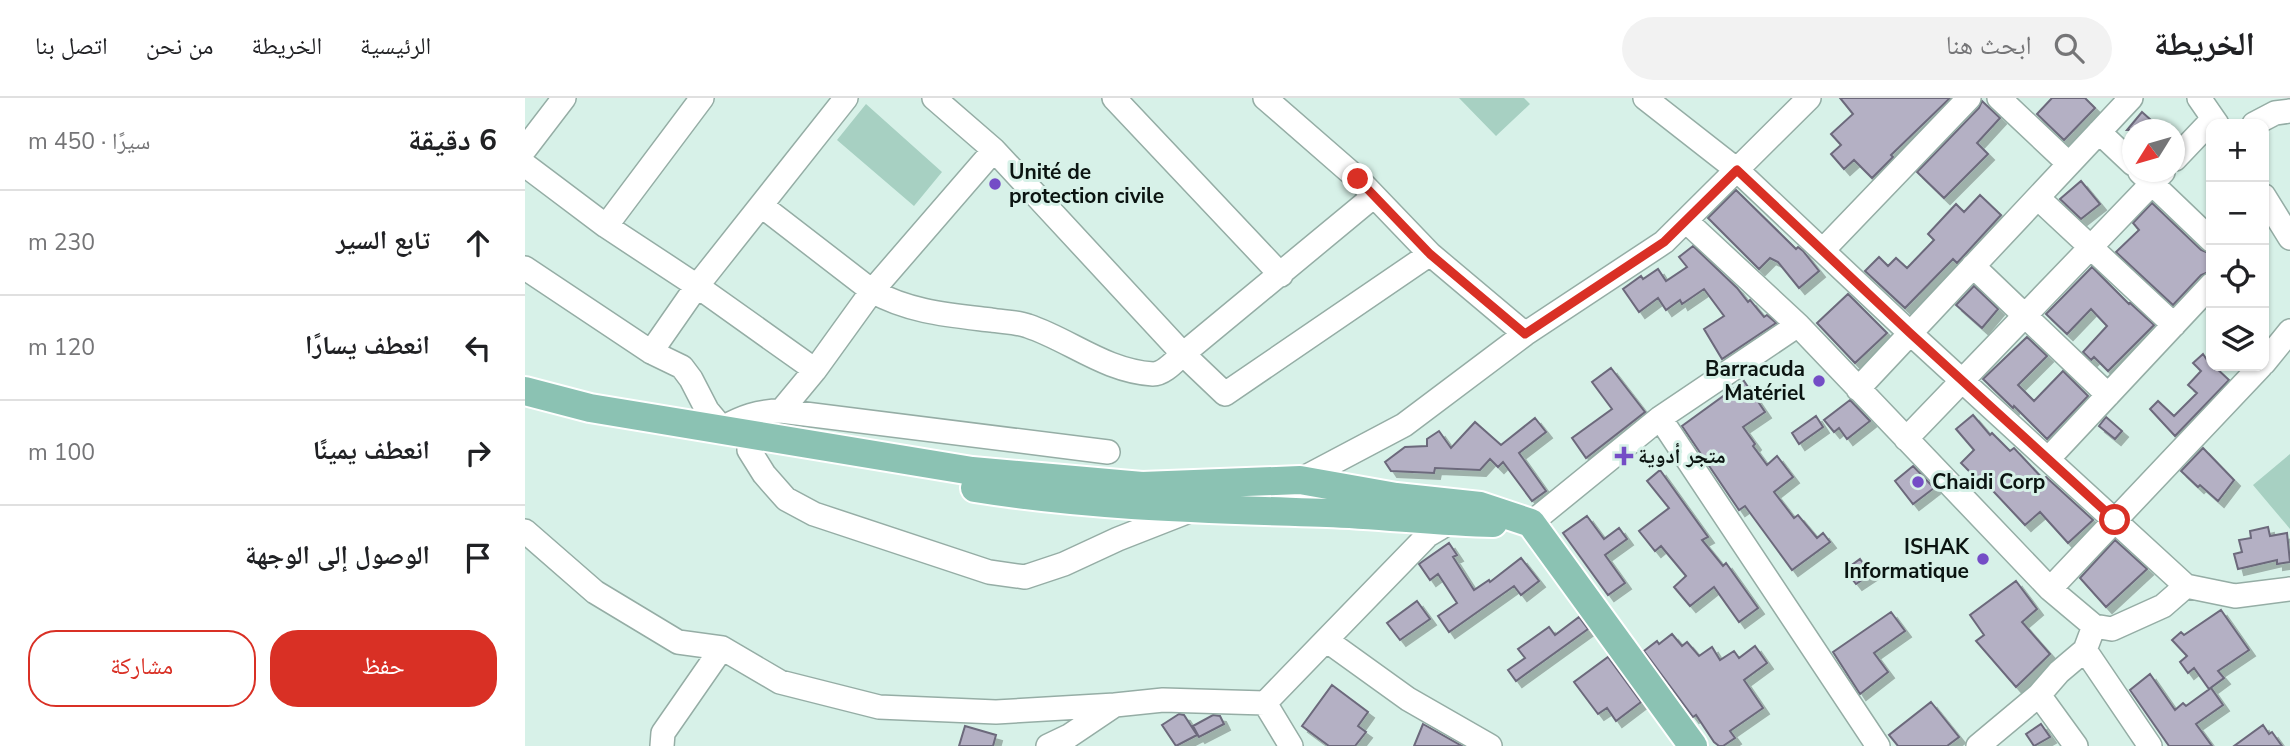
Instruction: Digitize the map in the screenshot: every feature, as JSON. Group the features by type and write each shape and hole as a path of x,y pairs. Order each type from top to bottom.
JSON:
{"main road":[{"path":"525,391 590,408 972,471 1142,486 1300,480 1397,497 1480,506 1531,523 1693,746"},
{"path":"525,410 569,421 1018,495 1192,510 1376,515 1450,522 1531,523"}],"street":[{"path":"525,149 564,98"},
{"path":"606,226 702,98"},
{"path":"651,352 697,286 846,98"},
{"path":"934,98 994,150 1184,354 1225,394 1430,254"},
{"path":"1114,98 1281,275"},
{"path":"1265,98 1374,196 1430,254 1525,334"},
{"path":"1300,480 1405,425 1525,334 1664,242 1809,98"},
{"path":"1823,250 1969,98"},
{"path":"1999,98 2069,164"},
{"path":"1858,388 2131,98"},
{"path":"1653,101 1737,170 2186,586 2235,596 2290,589"},
{"path":"2185,143 2206,108"},
{"path":"2264,119 2275,113 2290,111"},
{"path":"2099,132 2122,154"},
{"path":"781,411 815,370 872,291 994,150"},
{"path":"525,165 606,226 697,286 815,370"},
{"path":"1906,439 2091,247 2146,182"},
{"path":"2158,182 2206,234"},
{"path":"762,206 872,291 888,300 930,313 1027,325 1101,361 1156,374 1170,366 1374,196"},
{"path":"2038,198 2174,325"},
{"path":"1686,220 1798,325 2050,589 2094,626 2112,629 2163,606 2186,586"},
{"path":"2270,223 2290,238"},
{"path":"1973,266 2108,395"},
{"path":"525,268 651,352 681,367 691,379 707,410 722,428 760,411 781,411 1108,452"},
{"path":"2048,458 2206,290"},
{"path":"1531,523 1660,418 1798,325"},
{"path":"2269,356 2290,331"},
{"path":"2050,589 2255,371"},
{"path":"1660,418 1878,746"},
{"path":"972,471 978,436"},
{"path":"749,450 764,474 786,499 814,514 989,572 1025,577 1064,564 1118,538 1192,510"},
{"path":"525,531 595,592 666,635 678,642 722,648 780,682 879,706 996,712 1163,700 1265,703 1428,535 1450,522"},
{"path":"1978,746 2039,695 2059,672 2085,650 2094,626"},
{"path":"1325,640 1408,699 1490,746"},
{"path":"662,746 663,733 722,648"},
{"path":"2085,650 2144,744"},
{"path":"2039,695 2076,746"},
{"path":"1265,703 1291,746"},
{"path":"1048,746 1069,736 1115,705"}],"green space":[{"path":"1459,98 1524,98 1530,104 1496,136"},
{"path":"866,104 942,172 914,206 837,140"},
{"path":"2290,454 2290,529 2253,485"}],"building":[{"path":"1840,98 1950,98 1891,155 1893,157 1872,178 1854,160 1844,169 1831,154 1841,145 1831,134 1853,114"},
{"path":"2052,98 2085,98 2095,108 2064,140 2037,114"},
{"path":"1982,101 2000,118 1977,143 1988,154 1944,198 1917,172 1979,108"},
{"path":"2142,112 2150,119 2136,119"},
{"path":"2081,181 2100,204 2081,219 2060,199"},
{"path":"1736,190 1796,249 1798,247 1803,251 1819,271 1799,288 1778,262 1770,258 1759,269 1708,218"},
{"path":"1980,195 2001,215 1957,263 1953,259 1905,308 1865,271 1879,257 1888,266 1896,258 1907,268 1934,240 1928,234 1956,204 1964,212"},
{"path":"2152,203 2206,252 2206,273 2173,305 2116,252 2139,230 2133,223"},
{"path":"1693,246 1748,302 1750,300 1764,317 1767,315 1776,323 1722,359 1704,329 1724,316 1704,289 1682,304 1680,300 1666,310 1658,298 1639,312 1623,289 1641,276 1643,279 1658,269 1666,281 1687,267 1679,257"},
{"path":"2092,267 2154,325 2108,371 2094,357 2091,360 2083,352 2107,326 2091,309 2067,334 2046,314"},
{"path":"1974,286 1998,309 1982,328 1956,305"},
{"path":"1848,294 1887,333 1855,363 1817,323"},
{"path":"2027,337 2047,356 2018,385 2034,401 2063,371 2088,396 2047,439 1983,379"},
{"path":"2203,354 2206,358 2206,371 2219,371 2229,380 2175,436 2150,409 2158,401 2174,416 2197,393 2188,385 2201,371 2193,363"},
{"path":"1611,368 1645,412 1586,458 1572,438 1612,409 1592,382"},
{"path":"1744,381 1765,412 1743,427 1767,465 1777,456 1793,477 1774,492 1794,518 1798,515 1817,538 1823,533 1830,542 1792,570 1745,506 1739,510 1682,426"},
{"path":"1850,400 1870,421 1847,439 1839,428 1834,432 1824,420"},
{"path":"1973,415 1990,435 1992,433 2010,451 2014,448 2043,479 2046,477 2093,520 2068,543 2040,512 2025,525 1979,476 1977,479 1961,463 1974,450 1956,429"},
{"path":"1816,416 1823,427 1799,444 1792,433"},
{"path":"2106,417 2122,431 2115,439 2099,426"},
{"path":"1535,418 1546,432 1519,453 1546,491 1532,501 1503,462 1498,467 1490,459 1480,470 1435,468 1434,473 1391,471 1385,462 1405,447 1427,446 1427,439 1439,431 1451,448 1475,422 1501,445"},
{"path":"2203,448 2234,480 2218,501 2181,471"},
{"name":"Chaidi Corp","path":"1913,466 1934,488 1913,504 1895,481"},
{"path":"1660,470 1708,537 1702,540 1723,566 1726,563 1758,608 1739,622 1714,587 1690,606 1674,587 1686,576 1661,546 1655,551 1639,531 1669,508 1647,481"},
{"path":"1587,516 1604,539 1619,528 1627,539 1605,555 1625,583 1608,595 1563,533"},
{"path":"2268,527 2270,536 2287,533 2290,562 2277,564 2277,560 2238,569 2234,554 2242,552 2239,540 2251,538 2250,531"},
{"path":"2115,540 2147,569 2106,607 2080,578"},
{"path":"1449,543 1457,555 1453,557 1474,590 1489,580 1490,582 1521,558 1539,581 1521,595 1514,586 1449,632 1438,616 1457,603 1438,574 1430,580 1419,564"},
{"path":"1860,559 1871,574 1856,584 1845,570"},
{"path":"2016,581 2037,609 2022,622 2050,654 2016,687 1976,641 1984,635 1970,615"},
{"path":"1417,601 1430,619 1400,640 1387,623"},
{"path":"2221,610 2249,650 2218,671 2224,678 2209,689 2194,668 2188,673 2180,662 2187,656 2172,640 2181,632 2184,635"},
{"path":"1891,612 1905,631 1874,653 1888,672 1860,694 1833,652"},
{"path":"1579,617 1588,629 1516,681 1508,670 1525,658 1518,649 1549,627 1555,635"},
{"path":"1672,634 1682,646 1687,642 1699,656 1712,647 1720,660 1734,651 1739,658 1755,646 1767,663 1744,680 1763,708 1730,731 1735,738 1723,746 1714,742 1696,715 1693,717 1644,651"},
{"path":"1608,657 1641,702 1616,721 1607,708 1598,714 1574,682"},
{"path":"2150,674 2175,710 2183,703 2186,706 2211,688 2223,705 2196,724 2212,746 2169,746 2130,690"},
{"path":"1332,685 1368,712 1358,726 1366,732 1355,746 1329,746 1302,726"},
{"path":"1931,702 1959,737 1947,746 1898,746 1889,735"},
{"path":"1179,714 1184,715 1197,735 1176,746 1162,725"},
{"path":"1213,715 1220,716 1224,724 1199,737 1193,726"},
{"path":"1423,724 1462,746 1414,746"},
{"path":"2041,724 2050,737 2034,746 2026,734"},
{"path":"2263,725 2282,746 2234,746"},
{"path":"965,726 996,735 993,746 959,746"}],"place":[{"name":"Unité de protection civile","path":"995,184"},
{"name":"Barracuda Matériel","path":"1819,381"},
{"name":"متجر أدوية","path":"1624,456"},
{"name":"Chaidi Corp","path":"1918,482"},
{"name":"ISHAK Informatique","path":"1983,559"}],"route":[{"path":"1358,179 1430,254 1525,334 1664,242 1737,170 2115,520"}]}
